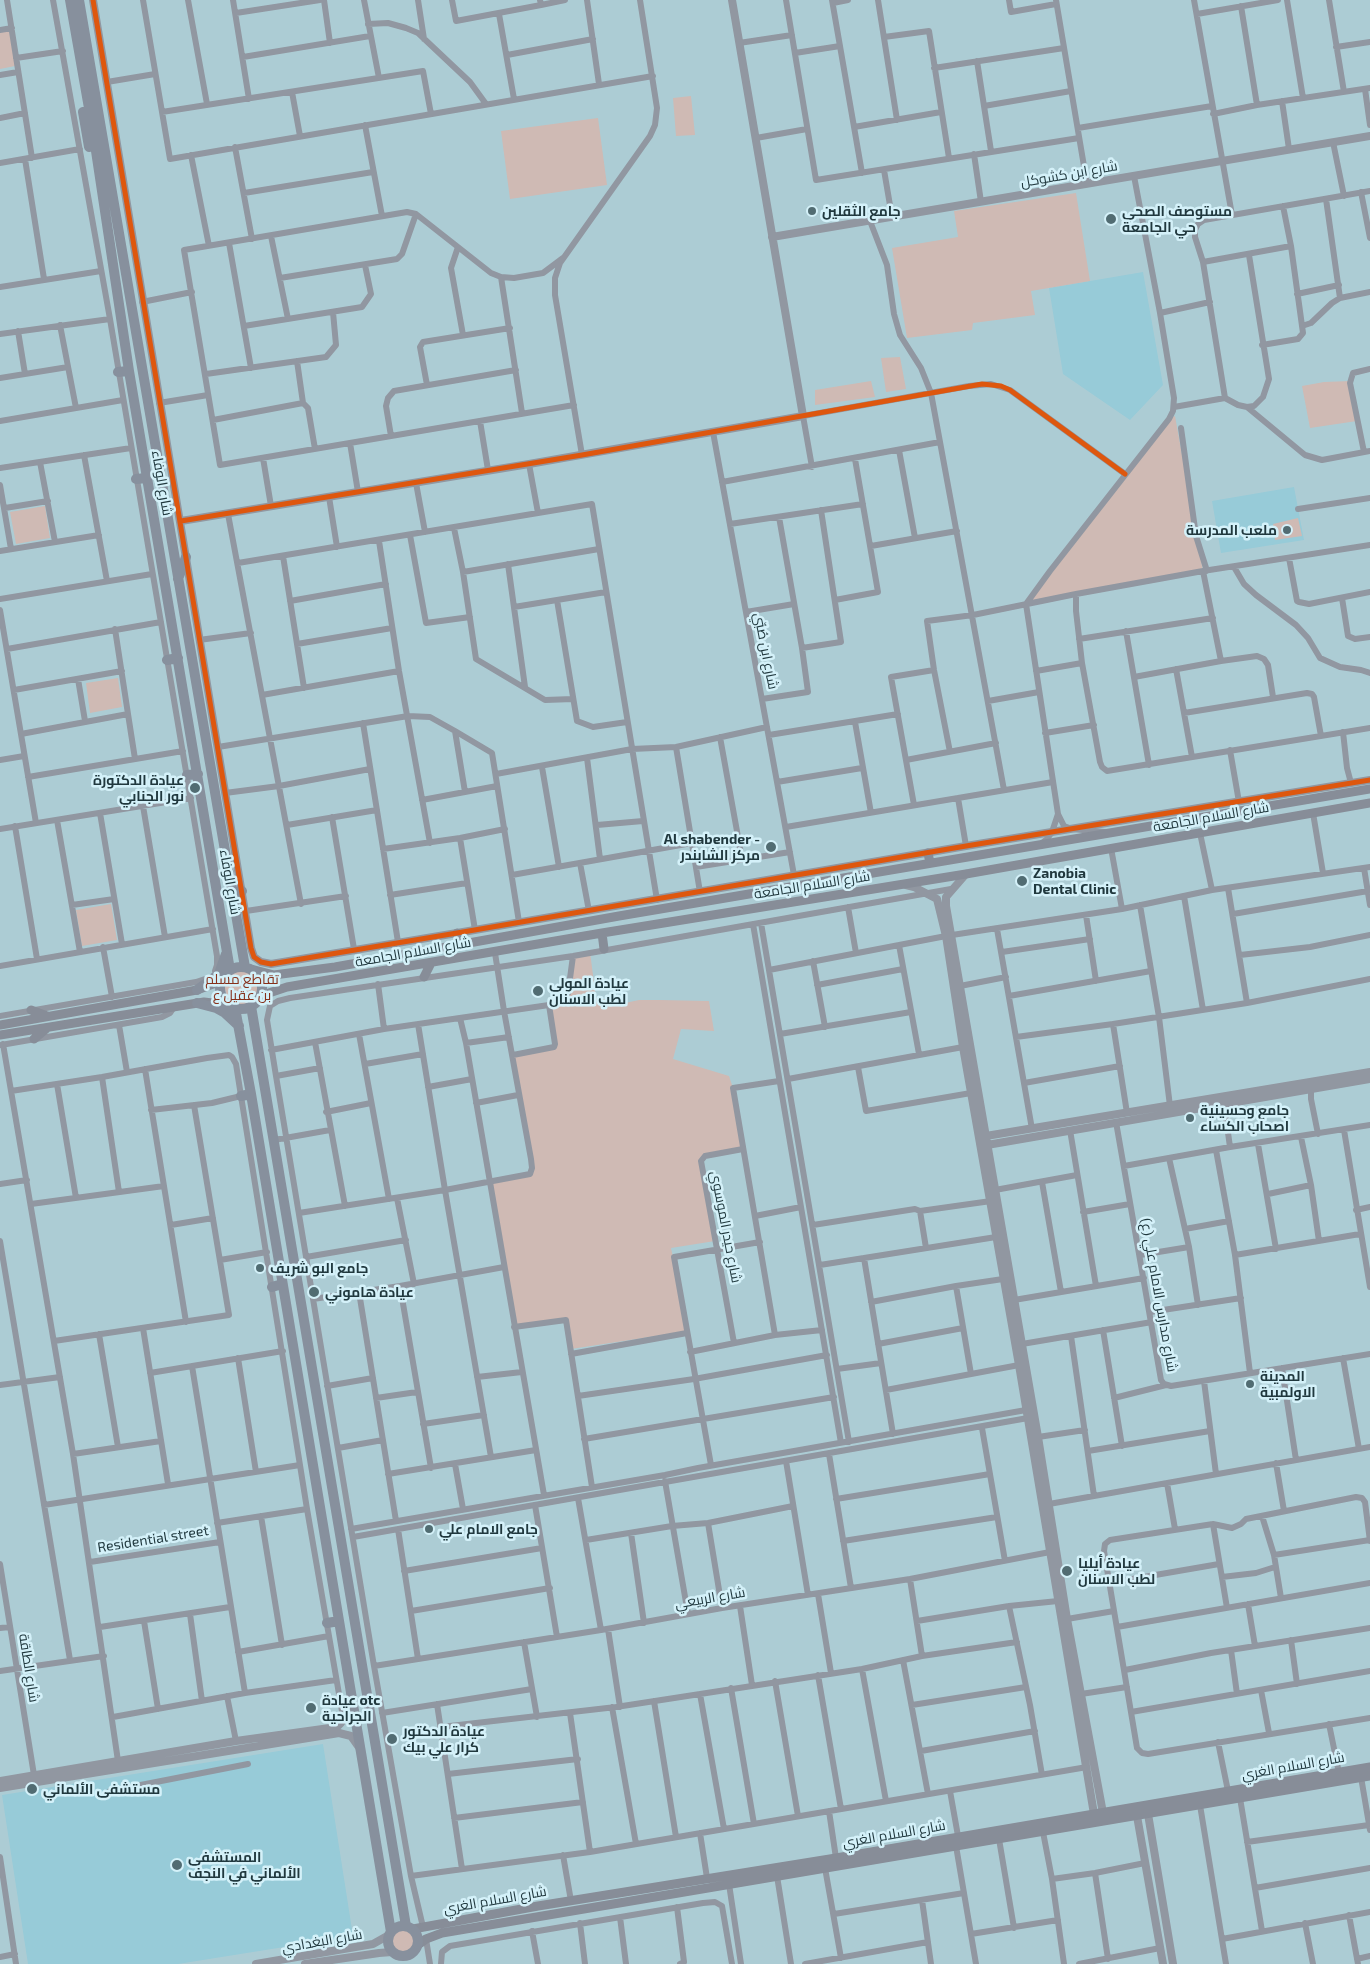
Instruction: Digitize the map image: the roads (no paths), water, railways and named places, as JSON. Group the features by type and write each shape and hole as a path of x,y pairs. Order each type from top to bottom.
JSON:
{"main road":[{"path":"64,0 88,141 96,158"},
{"name":"شارع الوفاء","path":"70,0 96,158 124,372 147,478 178,658 192,774 207,828 230,970"},
{"name":"شارع الوفاء","path":"79,0 178,580 203,694 226,856 237,892 248,968"},
{"path":"86,0 120,206 118,229"},
{"path":"136,479 147,478"},
{"path":"162,490 174,488"},
{"path":"178,580 186,558"},
{"path":"167,660 178,658"},
{"name":"شارع السلام الجامعة","path":"248,968 274,975 345,965 460,945 618,911 785,888 1191,819 1312,794 1370,789"},
{"name":"شارع السلام الجامعة","path":"260,996 279,989 346,977 966,874 1370,803"},
{"path":"1191,819 1189,828 1198,833"},
{"path":"1170,822 1176,831 1172,838"},
{"path":"207,828 211,833 218,863 224,863 226,856"},
{"path":"928,852 930,863"},
{"path":"785,888 782,890 782,898 787,903"},
{"path":"765,891 770,900 767,906"},
{"path":"457,933 460,945"},
{"path":"602,933 604,950"},
{"path":"198,990 219,974 227,948"},
{"path":"424,978 431,963"},
{"path":"345,965 342,973 346,977"},
{"path":"0,1025 198,990 221,981 230,970 240,967 248,968 259,978 261,984 260,996 251,1006 246,1008 210,1002 197,1003 48,1027 1,1041"},
{"path":"221,981 221,994 232,1007 240,1027 246,1095 256,1127 277,1286 326,1538 340,1621 390,1934 389,1946 397,1957 406,1956 419,1945"},
{"path":"197,1003 216,1008 225,1013 240,1027"},
{"path":"251,1006 346,1571 414,1927 418,1936 419,1945 415,1964"},
{"path":"31,1010 50,1017"},
{"path":"34,1039 48,1027"},
{"path":"256,1127 259,1120 262,1119 268,1122 272,1146 276,1152"},
{"path":"326,1538 330,1542 336,1541 340,1534"},
{"path":"332,1574 337,1568 343,1568 346,1571"},
{"path":"326,1623 340,1621"},
{"name":"شارع السلام الغري","path":"973,1839 999,1839 1240,1798 1370,1767"},
{"name":"شارع السلام الغري","path":"419,1945 442,1933 691,1886 707,1878 973,1839 1228,1791 1366,1776"},
{"name":"شارع السلام الغري","path":"414,1927 571,1901 691,1886 729,1884 825,1868 957,1841"},
{"path":"390,1934 396,1928 414,1927"}],"street":[{"path":"7,0 25,113 44,280"},
{"path":"0,1016 201,981 210,977 216,970 218,960 190,798 192,774 183,751 123,400 124,372 110,319 53,0"},
{"path":"93,0 159,403 181,521 199,640 203,694 218,747 237,892 246,911 254,957 261,962 271,964 589,911 618,911 657,900 794,875 1239,802 1312,794 1351,783 1370,780"},
{"path":"142,0 170,158 653,76"},
{"path":"188,0 207,104"},
{"path":"233,0 249,99"},
{"path":"236,13 278,3 322,0 330,43"},
{"path":"364,0 379,78"},
{"path":"418,0 424,39"},
{"path":"452,0 456,21 500,14 541,2 565,0"},
{"path":"587,0 599,84"},
{"path":"582,455 554,284 563,258 653,131 658,114 640,0"},
{"path":"732,0 812,466"},
{"path":"786,0 816,180 1079,138"},
{"path":"848,0 833,1 862,173"},
{"path":"878,0 897,120"},
{"path":"1009,0 1011,12 1056,2 1087,184"},
{"path":"1194,0 1232,215"},
{"path":"1196,14 1278,0"},
{"path":"1287,0 1303,98"},
{"path":"1329,0 1344,92"},
{"path":"1241,6 1257,105"},
{"path":"500,14 514,99"},
{"path":"368,24 388,23 406,28 424,39 470,82 486,104"},
{"path":"0,30 12,28"},
{"path":"884,36 929,31 948,158"},
{"path":"739,43 792,35"},
{"path":"243,57 370,36"},
{"path":"507,55 593,39"},
{"path":"1336,47 1370,42"},
{"path":"795,53 840,46"},
{"path":"934,68 1064,48"},
{"path":"16,58 63,50"},
{"path":"977,61 991,151"},
{"path":"162,112 423,71 430,114"},
{"path":"0,75 18,72"},
{"path":"107,82 155,74"},
{"path":"1214,114 1257,105 1368,88 1370,125"},
{"path":"984,106 1071,91"},
{"path":"292,92 300,136"},
{"path":"1282,101 1289,149"},
{"path":"1078,128 1212,106"},
{"path":"854,128 941,112"},
{"path":"0,118 25,113"},
{"path":"365,125 382,216"},
{"path":"756,138 808,129"},
{"name":"شارع ابن كشوكل","path":"772,238 1370,136"},
{"path":"1333,142 1344,196"},
{"path":"236,147 252,239"},
{"path":"0,163 80,149"},
{"path":"974,154 981,202"},
{"path":"191,155 208,246"},
{"path":"884,170 892,217"},
{"path":"244,194 374,172"},
{"path":"1112,832 1072,829 1064,826 1058,814 1026,604 1169,419 1174,407 1160,312 1134,176"},
{"path":"1225,398 1203,262 1196,237 1197,227 1204,220 1370,191"},
{"path":"1361,192 1370,238"},
{"path":"1326,199 1340,298"},
{"path":"1262,345 1300,338 1303,334 1291,246 1283,206"},
{"path":"563,258 543,273 514,278 501,277 491,272 416,214 407,212 184,250 220,465 574,405"},
{"path":"280,278 399,258 416,214"},
{"path":"870,221 887,265 894,314 900,335 921,368 931,393 1004,790"},
{"path":"271,236 288,319"},
{"path":"229,243 251,368"},
{"path":"1203,262 1291,246"},
{"path":"458,247 451,268 463,335"},
{"path":"1174,407 1225,398 1238,405 1254,406 1259,402 1268,386 1268,373 1249,255"},
{"path":"244,326 362,307 371,294 365,265"},
{"path":"0,286 101,271"},
{"path":"543,273 554,284"},
{"path":"501,277 522,413"},
{"path":"1297,294 1339,285"},
{"path":"142,302 192,292"},
{"path":"1302,326 1311,323 1340,298 1370,292"},
{"path":"1160,312 1210,302"},
{"path":"206,374 326,357 336,345 333,312"},
{"path":"0,334 110,319"},
{"path":"60,325 76,408"},
{"path":"427,385 421,344 426,341 510,328"},
{"path":"18,331 25,374"},
{"path":"297,361 303,403 308,408 315,449"},
{"path":"0,378 68,367"},
{"path":"1247,407 1305,455 1322,460 1367,452 1351,380 1353,373 1370,369"},
{"path":"391,436 386,406 389,396 398,390 516,370"},
{"path":"181,521 582,455 982,384 1001,386 1010,390 1125,474"},
{"path":"159,403 208,395"},
{"path":"0,420 123,400"},
{"path":"213,420 303,403"},
{"path":"480,421 488,470"},
{"path":"1181,428 1194,530 1205,571 1221,661"},
{"name":"شارع ابن صُبّي","path":"713,432 794,875"},
{"path":"722,482 856,459 940,442"},
{"path":"350,443 358,492"},
{"path":"0,468 131,448"},
{"path":"899,450 915,538"},
{"path":"84,455 107,581"},
{"path":"263,458 271,506"},
{"path":"835,600 878,592 856,459"},
{"path":"40,462 55,542"},
{"path":"529,464 538,514"},
{"path":"416,483 424,532"},
{"path":"0,485 11,549"},
{"path":"329,497 337,547"},
{"path":"1298,510 1370,498"},
{"path":"4,508 48,501"},
{"path":"238,563 592,504 657,900"},
{"path":"730,524 863,504"},
{"path":"802,648 841,642 821,510"},
{"path":"228,514 301,904"},
{"path":"762,699 808,692 802,648 778,517"},
{"path":"454,528 463,572 476,659 545,700 572,699"},
{"path":"871,546 957,531"},
{"path":"0,551 99,535"},
{"path":"410,535 426,623 470,617"},
{"path":"379,541 399,671 430,843"},
{"path":"950,752 934,670 927,621 973,615 1205,571 1370,545"},
{"path":"463,572 599,549"},
{"path":"283,556 304,688"},
{"path":"1289,558 1297,601 1303,604 1370,592"},
{"path":"508,564 525,687"},
{"path":"1234,567 1244,584 1296,625 1308,638 1320,658 1340,667 1370,673"},
{"path":"0,599 152,574"},
{"path":"290,601 386,584"},
{"path":"514,607 606,592"},
{"path":"1076,594 1082,663 1100,762 1107,771 1370,728"},
{"path":"1342,598 1348,636 1355,639 1370,637"},
{"path":"557,600 577,721 593,727 627,722"},
{"path":"746,612 794,604"},
{"path":"0,610 36,823"},
{"path":"1079,639 1213,618"},
{"path":"7,649 161,622"},
{"path":"297,644 392,628"},
{"path":"115,629 135,759"},
{"path":"1126,631 1149,765"},
{"path":"199,640 251,633"},
{"path":"1134,677 1221,661 1261,657 1268,665 1273,698"},
{"path":"1036,671 1082,663"},
{"path":"1176,669 1192,757"},
{"path":"914,805 891,677 934,670"},
{"path":"14,690 122,671"},
{"path":"262,695 399,671"},
{"path":"78,679 85,722"},
{"path":"988,701 1039,692"},
{"path":"1184,713 1306,693 1312,694 1321,736"},
{"path":"21,734 128,714"},
{"path":"768,735 898,714"},
{"path":"218,747 408,716 430,716 492,753 519,922"},
{"path":"855,722 871,813"},
{"path":"363,723 398,942"},
{"path":"1045,734 1094,725"},
{"path":"496,774 632,749 676,746 767,727"},
{"path":"455,731 466,792"},
{"path":"1343,732 1347,768 1351,783"},
{"path":"720,737 742,859"},
{"path":"906,760 996,743"},
{"path":"676,746 700,892"},
{"path":"1230,750 1239,802"},
{"path":"28,777 183,751"},
{"path":"0,760 24,756"},
{"path":"587,758 600,860"},
{"path":"542,767 558,866"},
{"path":"777,782 862,768"},
{"path":"225,793 279,786 370,769"},
{"path":"786,827 1053,782"},
{"path":"422,800 497,786"},
{"path":"0,829 190,798"},
{"path":"958,798 966,846"},
{"path":"143,806 165,937"},
{"path":"287,825 377,810"},
{"path":"100,813 122,944"},
{"path":"1313,813 1323,873"},
{"path":"1038,845 1047,839 1052,832 1058,814"},
{"path":"332,818 354,949"},
{"path":"57,820 80,952"},
{"path":"597,825 643,821"},
{"path":"15,826 37,959"},
{"path":"383,849 430,843 505,829"},
{"path":"1198,833 1212,890"},
{"path":"460,838 475,930"},
{"path":"512,875 692,843"},
{"path":"1111,848 1122,908"},
{"path":"696,866 790,852"},
{"path":"580,863 589,911"},
{"path":"769,970 949,935 1086,915 1212,890 1367,867 1370,905"},
{"path":"966,874 946,897 963,1047 990,1178 996,1190 1049,1504 1050,1552 1058,1601 1087,1768 1098,1814"},
{"path":"390,895 467,883"},
{"path":"901,885 914,887 937,899 949,935 960,986 986,1136 990,1201 1027,1414 1068,1619 1098,1814"},
{"path":"1228,888 1247,1003"},
{"path":"414,1927 411,1876 271,1050 268,1013 270,1006 278,1001 290,998 572,956 951,889"},
{"path":"1233,914 1368,891"},
{"path":"937,899 940,894 946,897"},
{"path":"246,911 346,896"},
{"path":"1184,896 1203,1010"},
{"path":"72,905 114,899"},
{"path":"1140,905 1159,1017 1170,1106"},
{"path":"848,907 856,953"},
{"path":"1086,915 1096,981"},
{"path":"761,922 849,1442"},
{"path":"753,924 841,1443"},
{"path":"0,966 213,929"},
{"path":"997,929 1032,1129"},
{"path":"1240,956 1310,947 1370,936"},
{"path":"1002,952 1090,939"},
{"path":"899,945 919,1054"},
{"path":"103,947 112,997"},
{"path":"298,1213 445,1190 530,1174 532,1168 495,952"},
{"path":"271,1050 384,1029 549,1005 568,993 572,956"},
{"path":"813,961 825,1027"},
{"path":"817,985 903,969"},
{"path":"1009,996 1151,971"},
{"path":"960,986 1006,978"},
{"path":"1016,1037 1247,1003 1370,979"},
{"path":"378,984 384,1029"},
{"path":"513,1055 554,1047 549,1005"},
{"path":"118,1761 100,1627 73,1454 12,1091 1,1041 34,1039 165,1016 174,1007"},
{"path":"780,1034 911,1012"},
{"path":"460,1018 466,1043 544,1495"},
{"path":"418,1024 491,1457"},
{"path":"1113,1024 1127,1113"},
{"path":"119,1025 127,1072"},
{"path":"359,1034 389,1199"},
{"path":"466,1043 510,1037"},
{"path":"315,1042 326,1112 345,1206"},
{"path":"788,1079 963,1047"},
{"path":"365,1064 422,1054"},
{"path":"12,1091 229,1055 236,1064 246,1095 266,1252 277,1286 283,1351 300,1465 344,1718"},
{"path":"1024,1083 1120,1066"},
{"path":"858,1067 866,1111 971,1093"},
{"path":"276,1076 320,1068"},
{"path":"145,1069 186,1322"},
{"path":"986,1136 1370,1072"},
{"path":"102,1077 119,1192"},
{"path":"428,1087 472,1079"},
{"path":"987,1145 1370,1080"},
{"path":"775,1335 733,1088 779,1081"},
{"path":"57,1084 76,1198"},
{"path":"1312,1090 1311,1099 1318,1134"},
{"path":"151,1110 194,1105 246,1095"},
{"path":"476,1103 518,1095"},
{"path":"326,1112 371,1103"},
{"path":"1224,1104 1230,1147"},
{"path":"54,1341 229,1315 194,1105"},
{"name":"شارع مدارس الامام علي (ع)","path":"1116,1122 1161,1380 1166,1385 1171,1386 1204,1381 1370,1354"},
{"path":"1124,1166 1370,1125"},
{"path":"274,1140 330,1130"},
{"path":"1070,1130 1096,1286"},
{"path":"1344,1130 1370,1287"},
{"path":"1301,1137 1311,1185 1318,1241"},
{"path":"1258,1144 1276,1249"},
{"name":"شارع حيدر الموسوي","path":"734,1343 701,1161 705,1156 743,1149"},
{"path":"1216,1150 1235,1256 1250,1373"},
{"path":"1169,1158 1189,1247 1198,1305"},
{"path":"996,1190 1077,1175"},
{"path":"0,1184 27,1180"},
{"path":"1042,1182 1061,1292"},
{"path":"798,1186 806,1185"},
{"path":"1268,1194 1311,1185"},
{"path":"31,1204 164,1186"},
{"path":"397,1198 414,1284"},
{"path":"813,1225 914,1209 920,1211 990,1201"},
{"path":"1083,1212 1130,1204"},
{"path":"755,1216 801,1207"},
{"path":"1356,1210 1370,1207"},
{"path":"920,1211 926,1248"},
{"path":"171,1225 213,1218"},
{"path":"1185,1229 1229,1221"},
{"path":"1235,1256 1360,1234"},
{"path":"820,1265 996,1237"},
{"path":"306,1257 406,1240"},
{"path":"0,1241 70,1660"},
{"path":"711,1466 694,1379 674,1257 760,1242"},
{"path":"1140,1255 1189,1247"},
{"path":"220,1260 266,1252"},
{"path":"864,1258 893,1434"},
{"path":"312,1299 414,1284 504,1267"},
{"path":"1014,1300 1144,1278"},
{"path":"871,1302 1003,1279"},
{"path":"400,1286 431,1468"},
{"path":"956,1286 971,1374"},
{"path":"359,1292 396,1521"},
{"path":"1150,1312 1241,1298"},
{"path":"514,1327 566,1320 592,1487"},
{"path":"1022,1344 1152,1322"},
{"path":"143,1328 168,1484"},
{"path":"878,1344 963,1328"},
{"path":"690,1352 775,1335 822,1330"},
{"path":"1103,1330 1122,1446"},
{"path":"571,1354 687,1333"},
{"path":"99,1334 118,1447"},
{"path":"1071,1336 1094,1496"},
{"path":"150,1373 283,1351"},
{"path":"578,1396 694,1379 827,1355"},
{"path":"238,1358 256,1472"},
{"path":"1343,1358 1359,1449"},
{"path":"837,1369 881,1363"},
{"path":"886,1390 1019,1365"},
{"path":"192,1366 245,1693"},
{"path":"1282,1368 1296,1460"},
{"path":"477,1377 522,1372"},
{"path":"0,1385 60,1377"},
{"path":"327,1386 373,1378"},
{"path":"1204,1381 1216,1474"},
{"path":"1114,1398 1166,1385"},
{"path":"376,1398 418,1392"},
{"path":"584,1439 834,1397"},
{"path":"423,1424 484,1414"},
{"path":"353,1537 665,1481 982,1428 1027,1414"},
{"path":"351,1529 893,1434 1027,1414"},
{"path":"982,1428 1005,1561"},
{"path":"1038,1436 1085,1430"},
{"path":"1088,1452 1210,1431"},
{"path":"338,1448 383,1440"},
{"path":"73,1454 161,1441"},
{"path":"1049,1504 1370,1447"},
{"path":"388,1474 536,1450"},
{"path":"829,1454 851,1588"},
{"path":"786,1461 808,1595"},
{"path":"1276,1463 1284,1511"},
{"path":"456,1464 463,1510"},
{"path":"44,1504 300,1465"},
{"path":"836,1499 990,1474"},
{"path":"665,1481 688,1614"},
{"path":"1167,1483 1175,1529"},
{"path":"333,1492 345,1490"},
{"path":"1274,1555 1370,1541 1362,1498 1356,1497 1246,1519 1241,1524 1232,1528 1212,1524 1110,1540 1105,1544 1104,1551 1109,1583 1137,1748 1142,1753 1148,1754 1370,1718"},
{"path":"578,1498 620,1707"},
{"path":"535,1505 557,1637"},
{"path":"586,1540 672,1526 708,1523 793,1506"},
{"path":"217,1523 307,1508"},
{"path":"261,1516 282,1645"},
{"path":"1262,1516 1274,1555 1280,1598"},
{"path":"844,1541 997,1517"},
{"path":"708,1523 722,1608"},
{"path":"1212,1524 1227,1608"},
{"path":"398,1529 418,1659"},
{"path":"631,1533 644,1623"},
{"name":"Residential street","path":"90,1562 220,1542"},
{"path":"404,1571 542,1548"},
{"name":"شارع الربيعي","path":"374,1666 910,1579 1050,1552"},
{"name":"شارع الطاقة","path":"0,1564 2,1586 34,1775"},
{"path":"1109,1583 1219,1564"},
{"path":"1222,1577 1256,1573 1275,1567"},
{"path":"910,1579 922,1656"},
{"path":"1117,1626 1370,1583"},
{"path":"411,1611 550,1588"},
{"path":"818,1594 831,1673"},
{"path":"917,1621 1009,1606 1058,1601"},
{"path":"1248,1604 1255,1646"},
{"path":"740,1606 752,1685"},
{"path":"1009,1606 1035,1731 1042,1775"},
{"path":"100,1627 230,1607"},
{"path":"1068,1619 1114,1611"},
{"path":"190,1614 202,1701"},
{"path":"144,1620 158,1709"},
{"path":"0,1628 10,1626"},
{"path":"1125,1670 1230,1650 1370,1628"},
{"path":"238,1652 329,1636"},
{"path":"1292,1640 1298,1684"},
{"path":"524,1642 537,1717"},
{"path":"441,1727 654,1702 862,1668 922,1656 1017,1642"},
{"path":"1230,1650 1237,1694"},
{"path":"0,1671 104,1656"},
{"path":"903,1660 928,1794"},
{"path":"862,1668 886,1801"},
{"path":"1132,1712 1370,1671"},
{"path":"818,1675 841,1809"},
{"path":"113,1717 245,1693 336,1680"},
{"path":"775,1681 798,1816"},
{"path":"912,1705 1026,1687"},
{"path":"1081,1694 1127,1687"},
{"path":"731,1688 754,1824"},
{"path":"382,1713 532,1689"},
{"path":"1261,1690 1269,1733"},
{"path":"700,1694 724,1829"},
{"path":"0,1788 307,1735 337,1727 344,1718 351,1695"},
{"path":"227,1696 236,1741"},
{"path":"654,1702 676,1837"},
{"path":"437,1704 462,1869"},
{"path":"612,1707 636,1844"},
{"path":"570,1712 590,1852"},
{"path":"1329,1724 1339,1773"},
{"path":"920,1751 1035,1731"},
{"path":"0,1781 236,1741 343,1733 351,1736 360,1748"},
{"path":"1218,1742 1228,1791"},
{"path":"448,1774 578,1759"},
{"path":"110,1791 248,1764"},
{"path":"411,1876 590,1852 1087,1768"},
{"path":"1247,1842 1370,1827 1366,1776"},
{"path":"950,1791 976,1964"},
{"path":"1240,1798 1262,1931"},
{"path":"454,1818 583,1802"},
{"path":"1200,1805 1226,1964"},
{"path":"829,1811 836,1858"},
{"path":"1148,1814 1173,1964"},
{"path":"1137,1816 1163,1964"},
{"path":"1042,1832 1052,1879 1064,1964"},
{"path":"700,1833 707,1878"},
{"path":"999,1839 1014,1928"},
{"path":"563,1855 571,1901"},
{"path":"0,1858 16,1964"},
{"path":"1052,1879 1145,1863"},
{"path":"825,1868 841,1958"},
{"path":"1255,1888 1370,1868"},
{"path":"1095,1873 1108,1959"},
{"path":"777,1876 791,1964"},
{"path":"729,1884 742,1964"},
{"path":"834,1914 964,1893"},
{"path":"922,1900 931,1964"},
{"path":"440,1964 442,1952 450,1946 715,1902 722,1906 732,1964"},
{"path":"677,1907 684,1962 680,1964"},
{"path":"1222,1939 1370,1912"},
{"path":"0,1915 9,1914"},
{"path":"1348,1915 1357,1961 1370,1956"},
{"path":"620,1917 626,1964"},
{"path":"971,1934 1058,1920"},
{"path":"580,1923 585,1964"},
{"path":"1305,1923 1313,1964"},
{"path":"532,1931 538,1964"},
{"name":"شارع البغدادي","path":"256,1964 374,1944 390,1934"},
{"path":"805,1964 928,1942"},
{"path":"419,1945 430,1964"},
{"path":"1079,1964 1160,1948"},
{"path":"0,1956 15,1954"},
{"path":"362,1955 363,1964"},
{"name":"شارع البغدادي","path":"305,1964 362,1955 397,1957"}],"place":[{"name":"جامع الثقلين","path":"812,211"},
{"name":"مستوصف الصحي حي الجامعة","path":"1111,219"},
{"name":"ملعب المدرسة","path":"1287,530"},
{"name":"عيادة الدكتورة نور الجنابي","path":"195,788"},
{"name":"Al shabender - مركز الشابندر","path":"771,847"},
{"name":"Zanobia Dental Clinic","path":"1022,881"},
{"name":"عيادة المولى لطب الاسنان","path":"538,991"},
{"name":"جامع وحسينية اصحاب الكساء","path":"1190,1118"},
{"name":"جامع البو شريف","path":"260,1268"},
{"name":"عيادة هاموني","path":"314,1292"},
{"name":"المدينة الاولمبية","path":"1250,1384"},
{"name":"جامع الامام علي","path":"429,1529"},
{"name":"عيادة أيليا لطب الاسنان","path":"1067,1571"},
{"name":"عيادة otc الجراحية","path":"311,1708"},
{"name":"عيادة الدكتور كرار علي بيك","path":"392,1739"},
{"name":"مستشفى الألماني","path":"32,1789"},
{"name":"المستشفى الألماني في النجف","path":"177,1865"}],"park label":[{"name":"تقاطع مسلم بن عقيل ع","path":"242,988"}]}
